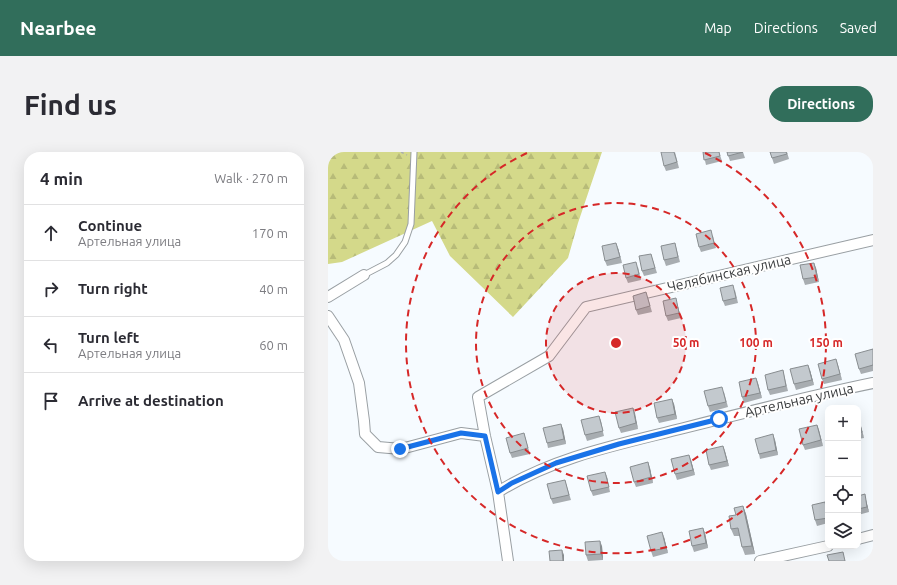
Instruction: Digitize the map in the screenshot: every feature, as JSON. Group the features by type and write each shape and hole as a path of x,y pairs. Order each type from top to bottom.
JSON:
{"street":[{"name":"Челябинская улица","path":"485,436 478,397 549,356 586,307 873,240"},
{"path":"328,297 364,275"},
{"path":"328,316 344,340 359,382 365,434 378,447 400,449 461,433 485,436 498,492 508,561"},
{"name":"Артельная улица","path":"498,492 512,483 556,463 619,444 873,383"},
{"path":"861,538 873,535"},
{"path":"760,561 825,547"}],"lane":[{"path":"364,275 387,263 396,255 405,242 411,224 414,152"}],"green space":[{"path":"328,152 602,152 568,258 513,317 450,256 432,221 342,262 328,264"}],"building":[{"path":"661,152 674,152 677,162 664,166"},
{"path":"703,152 719,152 720,156 704,160"},
{"path":"727,152 743,152 728,156"},
{"path":"770,152 786,152 787,154 772,158"},
{"path":"711,230 714,243 699,247 696,234"},
{"path":"616,243 620,257 605,261 602,246"},
{"path":"675,243 678,257 664,260 661,246"},
{"path":"651,254 655,268 642,271 639,256"},
{"path":"636,262 639,274 626,278 623,265"},
{"path":"814,263 817,277 803,279 800,265"},
{"path":"733,285 736,298 723,301 720,288"},
{"path":"646,292 650,306 636,310 633,296"},
{"path":"676,298 679,313 666,316 663,301"},
{"path":"873,349 873,365 859,369 855,354"},
{"path":"836,359 840,374 822,379 818,364"},
{"path":"808,365 812,380 794,384 790,369"},
{"path":"783,370 786,386 768,390 765,375"},
{"path":"756,378 760,393 742,397 739,382"},
{"path":"722,387 726,402 708,406 704,391"},
{"path":"672,399 675,414 657,418 654,403"},
{"path":"633,408 636,423 619,428 615,412"},
{"path":"599,416 603,431 585,435 581,420"},
{"path":"561,424 564,439 547,443 543,428"},
{"path":"817,425 821,440 803,445 799,429"},
{"path":"524,433 528,448 510,453 506,438"},
{"path":"773,434 776,450 759,454 755,439"},
{"path":"723,446 727,461 709,465 706,450"},
{"path":"689,455 693,470 675,474 671,459"},
{"path":"648,462 651,477 634,482 630,467"},
{"path":"605,472 609,487 591,491 587,476"},
{"path":"565,480 569,495 551,499 547,484"},
{"path":"865,494 867,507 861,508 861,495"},
{"path":"825,502 825,518 815,520 812,505"},
{"path":"743,506 752,546 742,547 738,528 731,529 729,516 736,515 734,508"},
{"path":"703,528 706,543 692,546 689,531"},
{"path":"662,532 666,548 651,551 647,536"},
{"path":"600,541 601,554 586,555 585,542"},
{"path":"562,550 563,561 550,561 549,551"},
{"path":"843,552 845,561 829,561 827,555"}],"route":[{"path":"400,449 461,433 485,436 498,492 512,483 556,463 619,444 719,419"}]}
